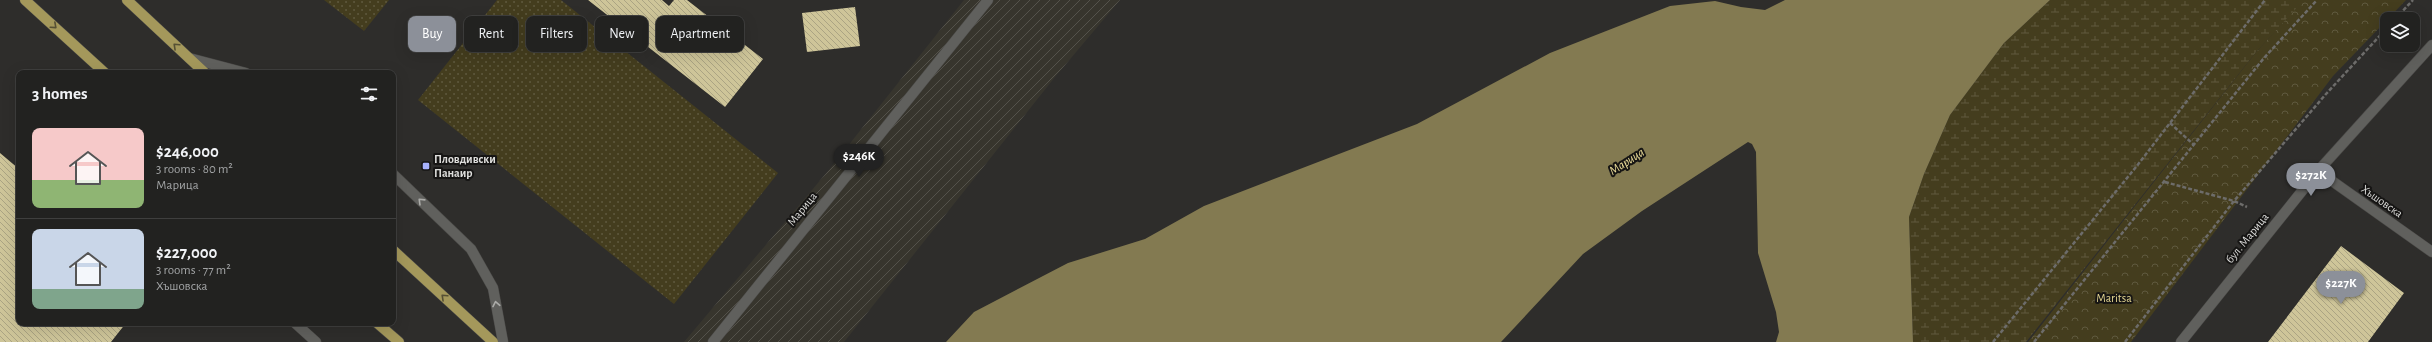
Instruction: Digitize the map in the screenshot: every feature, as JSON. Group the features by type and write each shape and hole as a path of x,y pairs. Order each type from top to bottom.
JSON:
{"main road":[{"path":"25,0 102,70"},
{"path":"127,0 202,70"},
{"path":"396,253 493,342"},
{"path":"380,326 399,342"}],"street":[{"name":"Марица","path":"713,342 988,0"},
{"name":"бул. Марица","path":"2181,342 2318,171 2432,45"},
{"path":"189,58 235,70"},
{"name":"Хъшовска","path":"2318,171 2432,252"},
{"path":"396,177 471,249 493,288 503,342"},
{"path":"298,326 316,342"}],"path":[{"path":"1993,342 2170,123 2265,0"},
{"path":"2034,342 2264,58 2318,0"},
{"path":"2402,12 2413,0"},
{"path":"2126,342 2234,201 2326,94 2380,36"},
{"path":"2170,123 2194,146"},
{"path":"2165,182 2234,201 2247,208"}],"shaded area":[{"path":"964,0 1120,0 1055,77 844,342 684,342 828,171"}],"green space":[{"path":"324,0 389,0 364,31"},
{"path":"497,0 561,0 581,16 526,16 526,52 587,52 587,21 595,27 595,52 626,52 778,173 674,304 418,100 464,42 464,52 518,52 518,16 484,16"},
{"path":"2050,0 2305,0 2257,51 2026,342 1913,342 1909,217 1924,174 1950,115 2004,43"},
{"name":"Maritsa","path":"2304,0 2406,0 2394,12 2380,12 2380,27 2333,76 2131,342 2028,342 2257,51"}],"water":[{"path":"1785,0 2050,0 2004,43 1950,115 1924,174 1909,217 1913,342 1776,342 1779,332 1776,312 1758,253 1756,152 1752,144 1748,142 1642,211 1583,254 1501,342 946,342 974,312 1068,263 1145,239 1204,206 1417,124 1550,53 1670,6 1715,1 1741,7 1765,10"}],"building":[{"path":"588,0 662,0 669,6 674,0 687,0 708,16 656,16 656,52 744,52 744,44 763,59 725,107 648,47 648,16 608,16"},
{"path":"855,7 860,46 807,52 802,13"},
{"path":"0,153 16,166 16,326 124,326 111,342 0,342"},
{"path":"2341,246 2404,293 2368,342 2268,342"}],"place":[{"name":"Пловдивски Панаир","path":"426,166"}]}
